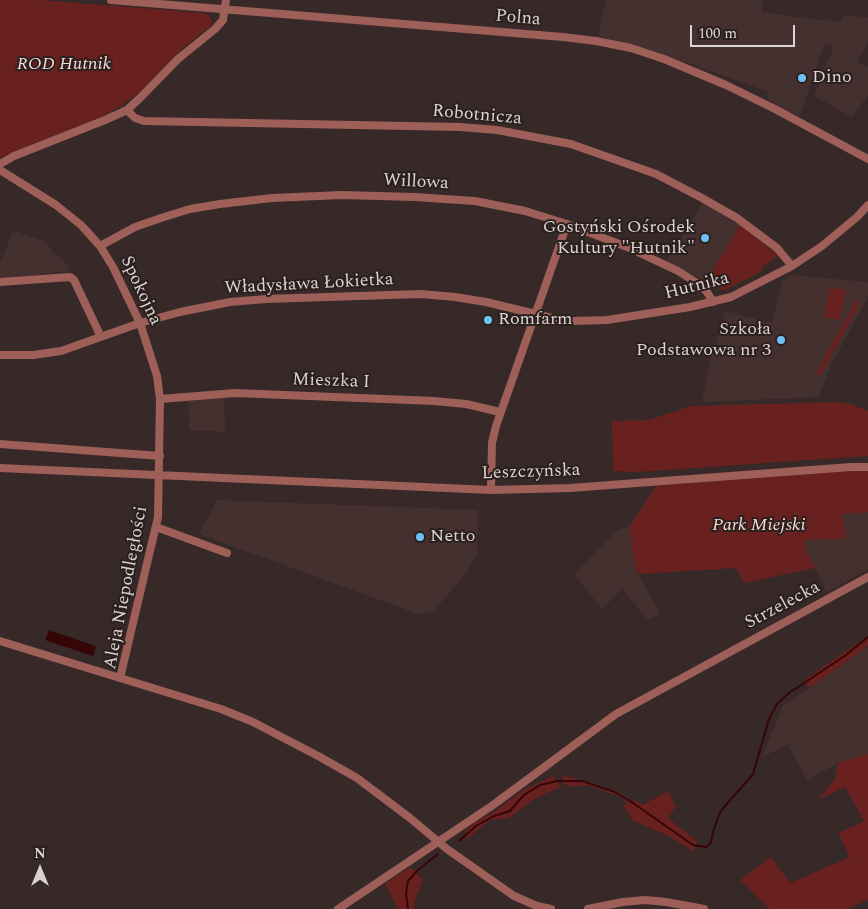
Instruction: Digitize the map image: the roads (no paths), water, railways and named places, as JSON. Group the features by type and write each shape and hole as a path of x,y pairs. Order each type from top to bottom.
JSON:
{"street":[{"name":"Polna","path":"111,0 596,41 631,48 664,59 726,85 775,109 868,160"},
{"path":"0,164 14,156 127,110 178,59 215,29 223,20 226,0"},
{"name":"Robotnicza","path":"127,110 135,118 144,121 460,127 497,130 571,144 656,174 702,198 737,218 777,248 792,266"},
{"name":"Spokojna","path":"0,170 56,205 81,225 100,246 113,267 140,323 154,367 160,399 159,476"},
{"name":"Willowa","path":"100,246 135,227 190,209 220,204 290,197 348,195 475,201 521,210 568,224 627,246 676,270 700,285 713,302"},
{"name":"Hutnika","path":"536,314 572,321 589,321 713,302 731,297 792,266 822,246 868,205"},
{"path":"491,490 492,443 500,412 568,224"},
{"path":"0,282 70,277 74,280 101,337"},
{"name":"Władysława Łokietka","path":"0,355 47,354 78,346 140,323 230,302 266,298 421,294 486,302 536,314"},
{"name":"Mieszka I","path":"160,399 235,393 434,401 466,404 500,412"},
{"path":"0,444 160,456"},
{"name":"Leszczyńska","path":"0,468 491,490 570,488 851,466 868,463"},
{"name":"Leszczyńska","path":"851,466 868,467"},
{"name":"Aleja Niepodległości","path":"159,476 159,512 120,678 231,712 289,740 370,787 438,842 514,896 537,906 552,909"},
{"path":"156,527 227,553"},
{"name":"Strzelecka","path":"338,909 493,805 616,714 868,577"},
{"path":"0,641 120,678"},
{"path":"588,909 637,900 666,902 704,909"}],"waterway":[{"path":"459,841 476,826 494,816 510,811 524,795 540,785 557,781 582,781 615,792 693,845 706,847 711,843 720,812 753,774 769,719 777,704 789,693 846,655 868,637"},
{"path":"408,909 406,893 408,881 438,854"}],"place":[{"name":"Dino","path":"802,78"},
{"name":"Gostyński Ośrodek Kultury \"Hutnik\"","path":"705,238"},
{"name":"Romfarm","path":"488,320"},
{"name":"Szkoła Podstawowa nr 3","path":"781,340"},
{"name":"Netto","path":"420,537"}],"park label":[{"name":"ROD Hutnik","path":"64,65"},
{"name":"Park Miejski","path":"759,526"}]}
